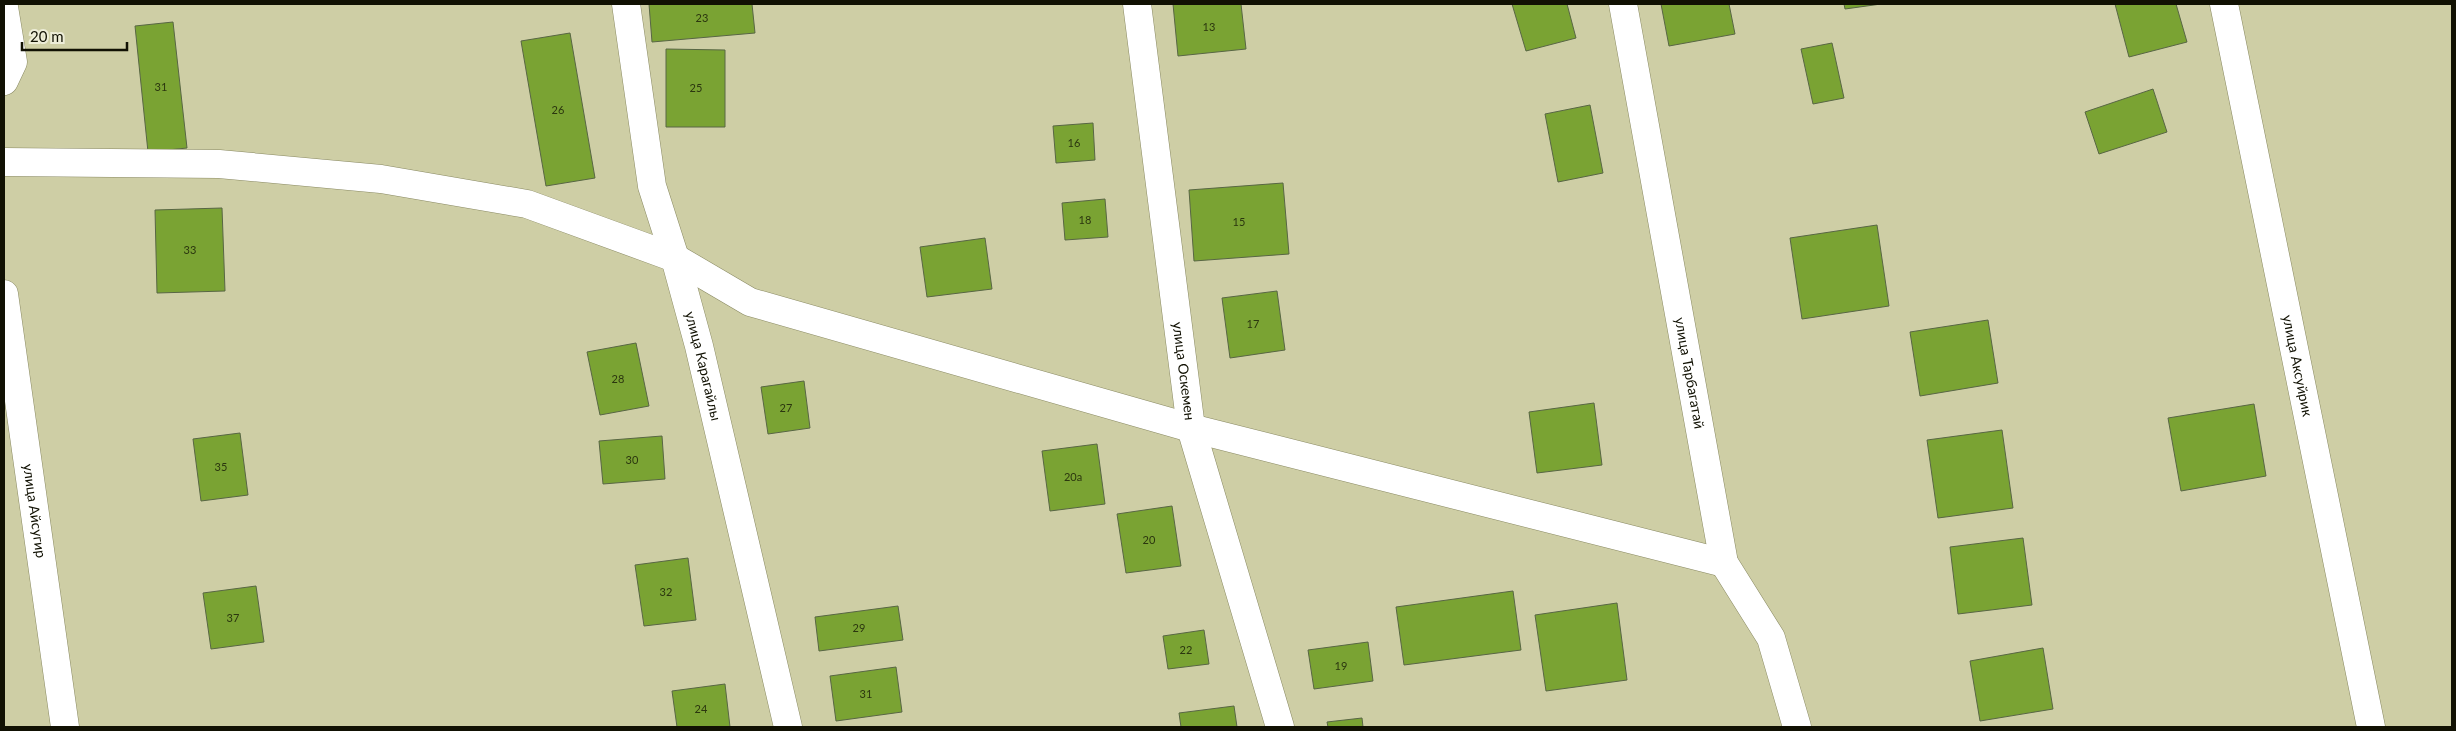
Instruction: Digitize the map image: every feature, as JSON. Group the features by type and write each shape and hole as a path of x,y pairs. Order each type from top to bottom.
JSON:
{"street":[{"name":"улица Карагайлы","path":"626,4 652,186 675,258 699,346 788,727"},
{"name":"улица Оскемен","path":"1137,4 1190,428 1280,727"},
{"name":"улица Тарбагатай","path":"1623,4 1724,563 1771,638 1797,727"},
{"name":"улица Аксуйрик","path":"2224,4 2371,727"},
{"path":"4,7 13,62 4,81"},
{"path":"4,162 220,164 380,179 527,204 675,258 750,302 1190,428 1724,563"},
{"name":"улица Айсугир","path":"4,294 65,727"}],"building":[{"path":"649,4 752,4 755,33 652,42"},
{"path":"1173,4 1241,4 1246,49 1178,56"},
{"path":"1512,4 1567,4 1576,38 1526,51"},
{"path":"1661,4 1729,4 1735,34 1669,46"},
{"path":"1844,4 1881,4 1845,9"},
{"path":"2115,4 2176,4 2187,42 2129,57"},
{"path":"173,22 187,148 148,152 135,26"},
{"path":"570,33 595,178 546,186 521,41"},
{"path":"1832,43 1844,98 1813,104 1801,49"},
{"path":"666,49 725,50 725,127 666,127"},
{"path":"2153,89 2167,132 2099,154 2085,112"},
{"path":"1590,105 1603,173 1558,182 1545,114"},
{"path":"1093,123 1095,160 1056,163 1053,126"},
{"path":"1283,183 1289,254 1194,261 1189,190"},
{"path":"1105,199 1108,237 1065,240 1062,203"},
{"path":"222,208 225,291 157,293 155,210"},
{"path":"1877,225 1889,306 1802,319 1790,238"},
{"path":"985,238 992,289 927,297 920,247"},
{"path":"1277,291 1285,350 1230,358 1222,298"},
{"path":"1988,320 1998,383 1920,396 1910,332"},
{"path":"636,343 649,406 600,415 587,352"},
{"path":"804,381 810,428 768,434 761,387"},
{"path":"1594,403 1602,465 1537,473 1529,412"},
{"path":"2254,404 2266,476 2181,491 2168,418"},
{"path":"2002,430 2013,508 1938,518 1927,440"},
{"path":"240,433 248,495 201,501 193,439"},
{"path":"662,436 665,479 603,484 599,441"},
{"path":"1097,444 1105,504 1050,511 1042,451"},
{"path":"1172,506 1181,566 1126,573 1117,514"},
{"path":"2023,538 2032,605 1958,614 1950,547"},
{"path":"688,558 696,620 644,626 635,565"},
{"path":"256,586 264,642 211,649 203,593"},
{"path":"1513,591 1521,650 1404,665 1396,607"},
{"path":"1617,603 1627,680 1546,691 1535,615"},
{"path":"898,606 903,640 819,651 815,617"},
{"path":"1204,630 1209,664 1168,669 1163,636"},
{"path":"1368,642 1373,681 1314,689 1308,650"},
{"path":"2043,648 2053,709 1980,721 1970,661"},
{"path":"896,667 902,712 836,721 830,676"},
{"path":"725,684 730,727 677,727 672,691"},
{"path":"1234,706 1237,727 1181,727 1179,713"},
{"path":"1362,718 1363,727 1328,727 1327,722"}]}
